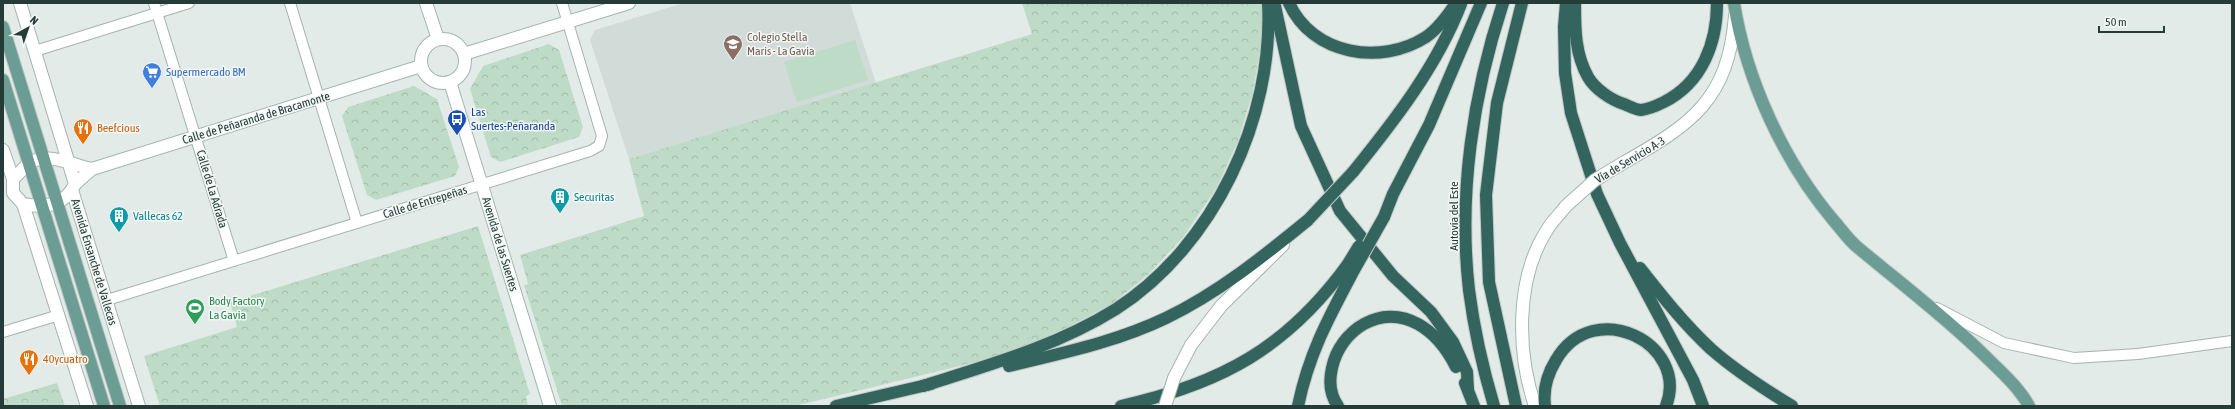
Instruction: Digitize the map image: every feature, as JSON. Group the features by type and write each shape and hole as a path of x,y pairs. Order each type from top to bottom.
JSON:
{"highway":[{"path":"923,386 1014,357 1069,334 1116,308 1153,279 1186,244 1212,210 1231,177 1244,147 1260,101 1267,58 1268,3"},
{"path":"1274,3 1301,126 1340,211 1393,276 1431,312 1453,342 1467,372 1468,390"},
{"path":"1289,3 1308,29 1329,44 1352,52 1376,54 1401,50 1427,37 1445,19 1456,3"},
{"path":"836,406 1069,352 1118,338 1166,318 1209,293 1264,256 1308,220 1354,172 1396,119 1445,41 1461,3"},
{"path":"1298,406 1305,375 1317,340 1351,267 1393,194 1429,125 1473,26 1481,3"},
{"name":"Autovía del Este","path":"1494,406 1486,376 1469,290 1465,197 1477,102 1493,32 1503,3"},
{"path":"1516,406 1489,282 1486,195 1497,103 1522,3"},
{"path":"1566,3 1564,27 1565,58 1571,113 1597,194 1620,243 1693,380 1703,406"},
{"path":"1575,3 1576,42 1588,78 1602,92 1617,102 1641,110 1658,105 1678,94 1695,78 1707,54 1717,24 1717,3"},
{"path":"1620,243 1664,299 1712,349 1756,384 1792,406"},
{"path":"1121,406 1165,396 1203,382 1250,358 1299,322 1351,267"},
{"path":"1338,406 1333,399 1330,379 1334,354 1349,334 1370,320 1398,317 1417,324 1436,337 1449,353 1468,390 1474,406"},
{"path":"1545,406 1548,374 1563,349 1586,332 1606,328 1627,332 1646,341 1662,359 1668,377 1669,398 1666,406"}],"main road":[{"name":"Avenida Ensanche de Vallecas","path":"20,3 69,164 74,187 139,406"},
{"path":"426,3 438,39"},
{"path":"464,54 629,3"},
{"path":"1735,6 1746,51 1762,98 1793,166 1814,197 1855,244 1929,304 2002,373 2029,406"},
{"name":"Vía de Servicio A-3","path":"1535,406 1523,343 1522,304 1526,280 1534,254 1547,230 1566,206 1595,180 1679,129 1698,112 1714,92 1726,68 1732,43 1735,6"},
{"name":"Avenida Ensanche de Vallecas","path":"3,27 120,406"},
{"path":"438,39 454,41 464,54 464,67 456,78 450,82 441,83 432,80 425,75 421,66 420,58 423,49 438,39"},
{"name":"Calle de Peñaranda de Bracamonte","path":"23,204 42,207 57,203 92,169 320,99 421,66"},
{"path":"3,80 104,406"},
{"name":"Avenida de las Suertes","path":"450,82 550,406"},
{"path":"3,150 12,179 8,194 23,204 87,406"},
{"name":"Calle de Peñaranda de Bracamonte","path":"12,179 29,164 43,159 59,159 69,164 92,169"},
{"path":"1165,406 1174,378 1191,345 1221,306 1308,220"}],"street":[{"path":"35,51 156,8 189,3"},
{"path":"290,3 358,223"},
{"name":"Calle de Entrepeñas","path":"107,300 358,223 599,146 602,136 562,3"},
{"name":"Calle de La Adrada","path":"156,8 234,261"},
{"path":"1929,304 2004,343 2074,358 2138,354 2232,341"},
{"path":"3,332 59,315"}],"shaded area":[{"name":"Colegio Stella Maris - La Gavia","path":"684,3 850,3 876,83 629,159 590,40 595,30"}],"green space":[{"path":"1022,3 1263,3 1261,47 1252,95 1238,141 1217,187 1184,236 1150,273 1113,303 1068,327 1001,356 795,406 562,406 524,285 528,284 520,255 644,216 629,159 1032,34"},
{"path":"855,40 868,80 797,102 784,62"},
{"path":"549,44 559,50 583,127 579,137 500,162 491,157 470,89 483,66"},
{"path":"414,86 437,99 459,167 455,176 376,200 367,195 342,116 348,107"},
{"path":"478,226 530,394 526,396 528,406 160,406 144,356 237,327 230,302"},
{"path":"57,383 65,406 3,406 3,399"}],"place":[{"name":"Colegio Stella Maris - La Gavia","path":"733,61"},
{"name":"Supermercado BM","path":"152,89"},
{"name":"Las Suertes-Peñaranda","path":"457,136"},
{"name":"Beefcious","path":"83,145"},
{"name":"Securitas","path":"560,214"},
{"name":"Vallecas 62","path":"119,233"},
{"name":"Body Factory La Gavia","path":"195,325"},
{"name":"40ycuatro","path":"29,376"}]}
